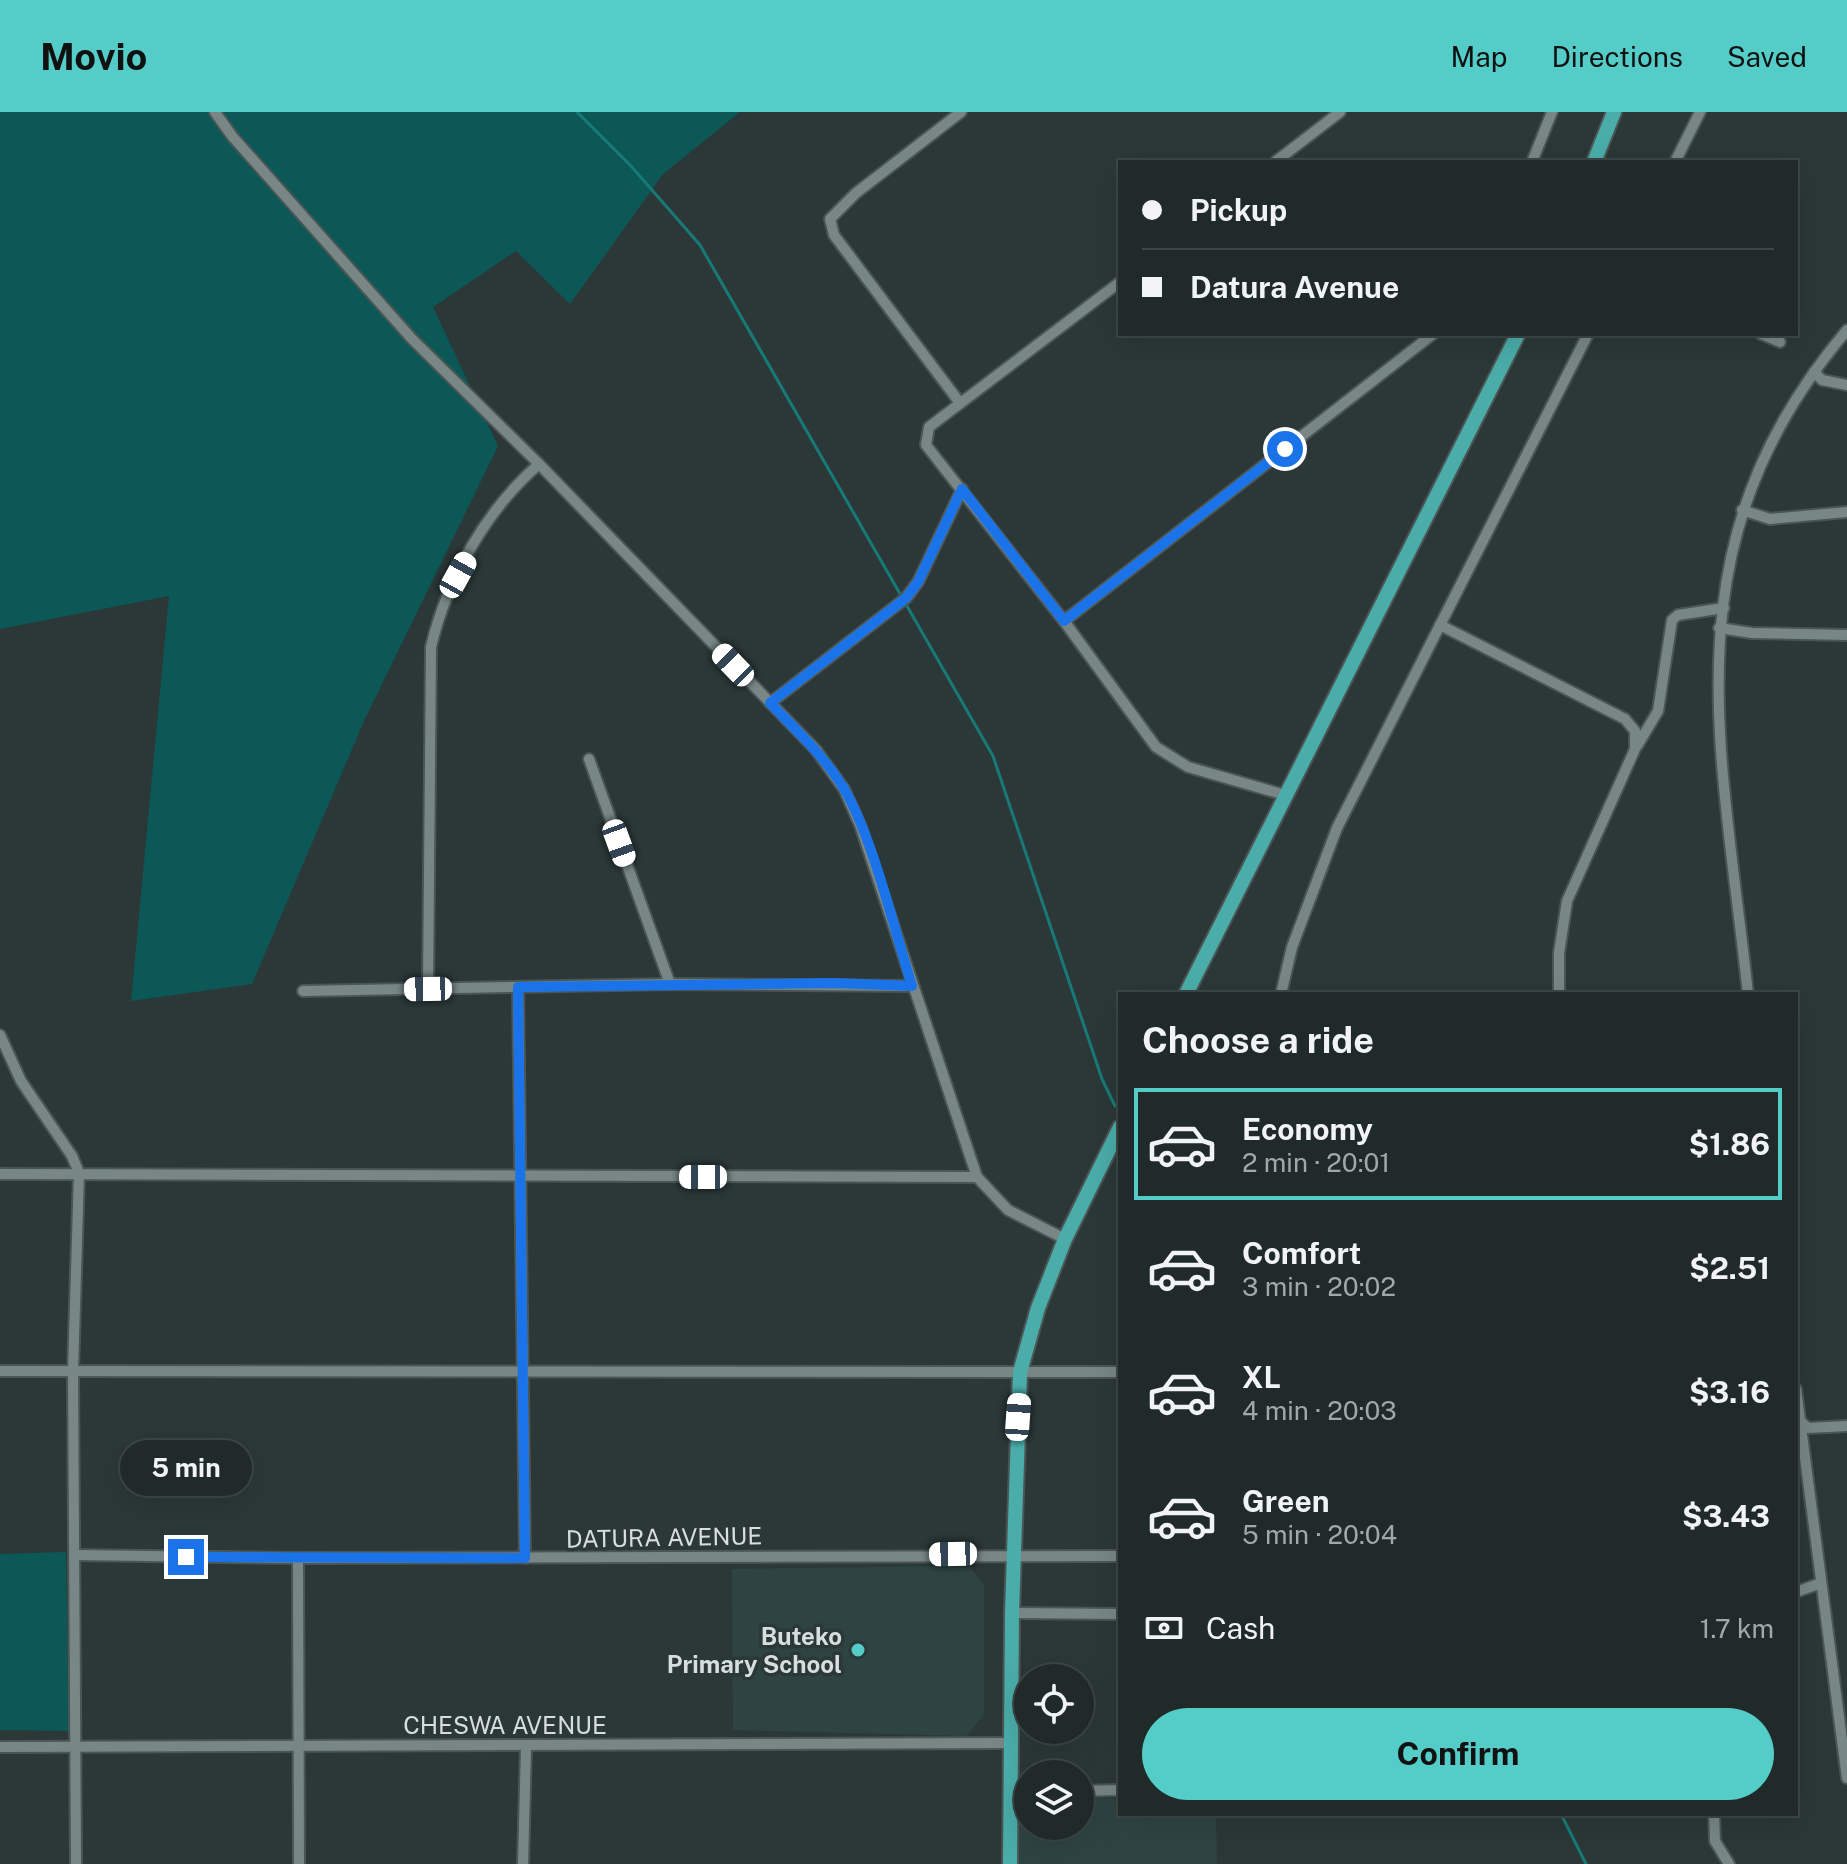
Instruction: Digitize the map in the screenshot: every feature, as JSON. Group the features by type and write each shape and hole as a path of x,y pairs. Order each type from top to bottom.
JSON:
{"main road":[{"path":"1595,160 1614,112"},
{"path":"1187,992 1517,336"},
{"path":"1010,1864 1012,1613 1020,1372 1038,1308 1065,1239 1118,1131"}],"street":[{"path":"215,112 232,136 412,339 539,464 816,750 844,789 860,825 977,1177 1008,1210 1065,1239"},
{"path":"960,403 834,235 830,219 856,193 961,112"},
{"path":"1278,160 1340,112"},
{"path":"1533,160 1552,112"},
{"path":"1676,160 1700,112"},
{"path":"1118,284 929,427 925,438 931,454 962,489 1064,621 1140,727 1163,752 1188,767 1285,795"},
{"path":"1748,992 1720,757 1716,678 1719,628 1742,510 1768,447 1814,372 1847,330"},
{"path":"1064,621 1430,336"},
{"path":"1281,992 1292,947 1337,828 1587,336"},
{"path":"1766,336 1780,342"},
{"path":"1814,372 1822,380 1847,385"},
{"path":"428,989 431,647 439,611 485,525 519,481 539,464"},
{"path":"770,703 892,608 918,582 962,489"},
{"path":"1742,510 1770,519 1847,512"},
{"path":"1559,992 1559,953 1567,901 1635,749 1658,711 1672,620 1678,615 1724,608"},
{"path":"1440,625 1625,719 1635,731 1635,749"},
{"path":"1719,628 1752,633 1847,635"},
{"path":"589,759 670,984"},
{"path":"303,991 670,984 912,986"},
{"path":"518,987 525,1558"},
{"path":"0,1035 21,1081 72,1156 79,1173 73,1371 76,1864"},
{"path":"0,1174 977,1177"},
{"path":"0,1371 1118,1372"},
{"path":"1798,1405 1847,1778"},
{"path":"1800,1421 1808,1428 1847,1426"},
{"name":"DATURA AVENUE","path":"74,1555 298,1558 1118,1556"},
{"path":"298,1558 299,1864"},
{"path":"1798,1591 1821,1583"},
{"path":"1012,1613 1118,1614"},
{"name":"CHESWA AVENUE","path":"0,1747 1010,1743"},
{"path":"523,1864 526,1746"},
{"path":"1094,1791 1118,1790"},
{"path":"1010,1792 1014,1792"},
{"path":"1714,1816 1715,1841 1729,1864"}],"shaded area":[{"path":"0,112 740,112 663,174 570,304 516,251 433,307 498,446 364,721 252,984 131,1001 169,596 0,629"},
{"path":"66,1552 69,1731 0,1730 0,1554"},
{"name":"Buteko Primary School","path":"969,1566 984,1585 984,1715 966,1736 733,1730 732,1569"},
{"path":"1118,1798 1118,1816 1216,1816 1217,1864 1017,1864 1017,1840 1094,1840 1094,1799"}],"waterway":[{"path":"577,112 631,166 700,245 993,756 1102,1079 1115,1106"},
{"path":"1562,1816 1586,1864"}],"place":[{"name":"Buteko Primary School","path":"858,1650"}],"route":[{"path":"186,1557 525,1558 518,987 834,983 912,986 860,825 844,789 816,750 770,703 906,598 918,582 962,489 1064,621 1285,449"}]}
